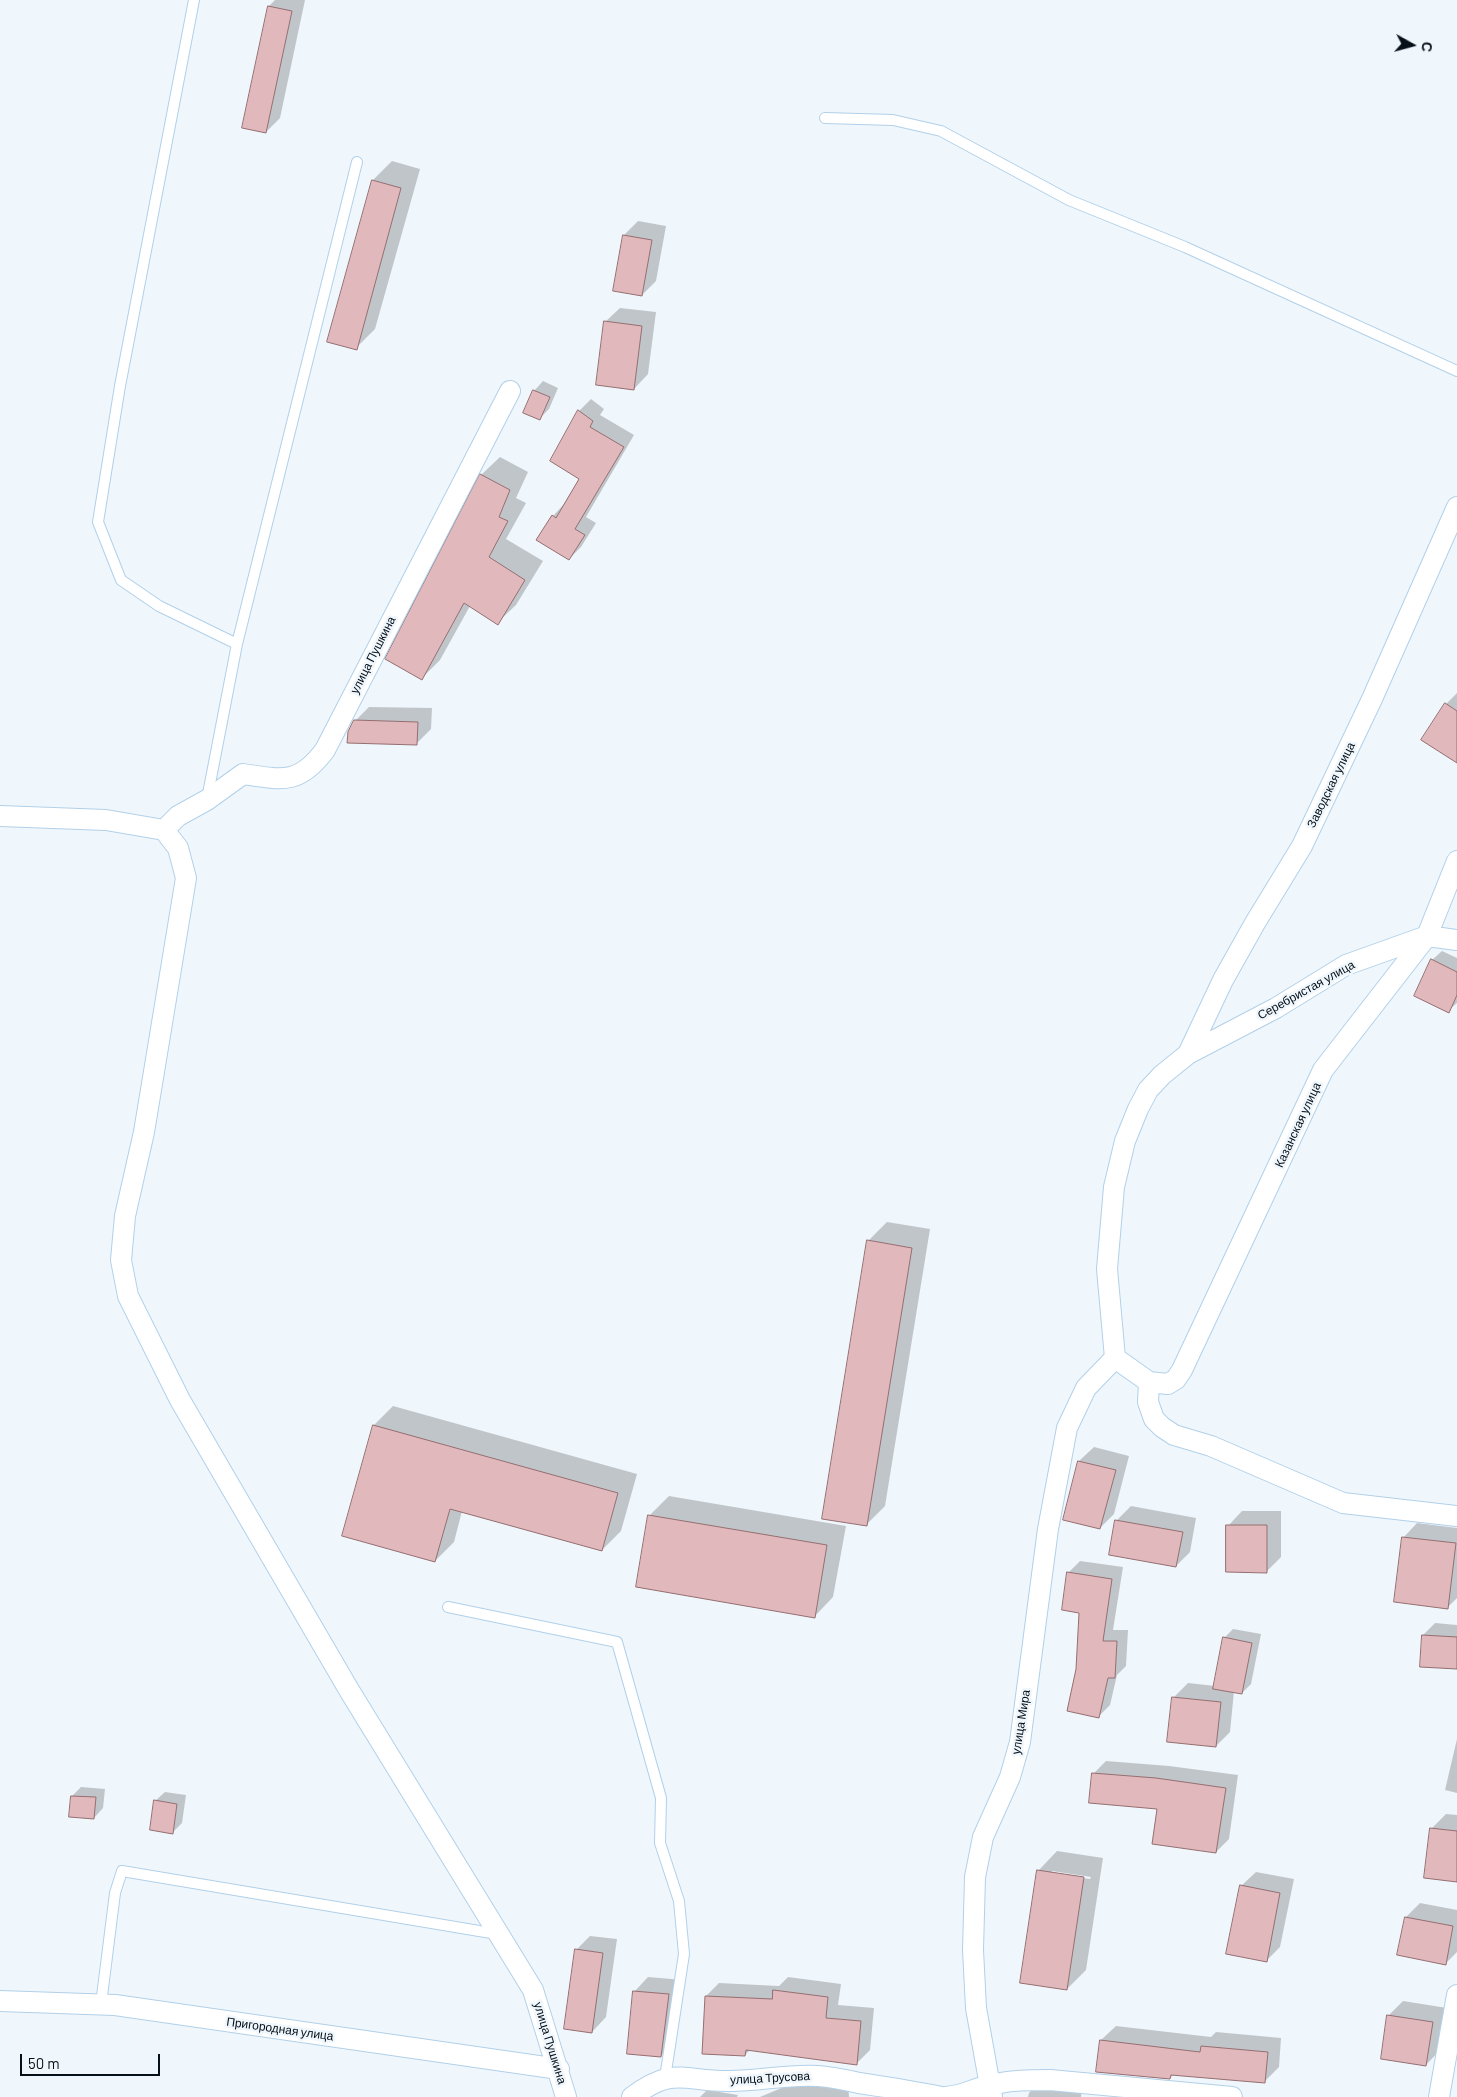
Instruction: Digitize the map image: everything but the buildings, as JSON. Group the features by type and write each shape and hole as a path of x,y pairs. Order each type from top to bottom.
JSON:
{"street":[{"name":"улица Пушкина","path":"510,391 325,750 314,764 301,774 279,780 243,774 207,800 178,816 164,830 178,848 186,878 144,1132 125,1216 120,1260 128,1296 180,1400 349,1690 533,1990 559,2069 566,2097"},
{"name":"Заводская улица","path":"1188,1054 1223,980 1302,846 1372,699 1457,507"},
{"path":"0,816 106,820 164,830"},
{"name":"Казанская улица","path":"1149,1382 1168,1384 1176,1379 1182,1370 1323,1070 1427,936 1457,861"},
{"name":"Серебристая улица","path":"1188,1054 1276,1008 1346,965 1427,936 1457,940"},
{"path":"1188,1054 1162,1075 1148,1090 1125,1141 1114,1186 1107,1270 1115,1358 1149,1382 1148,1402 1154,1418 1174,1435 1211,1446 1343,1503 1457,1516"},
{"name":"улица Мира","path":"991,2091 976,2008 973,1950 975,1877 983,1837 1010,1777 1020,1742 1048,1529 1067,1428 1086,1388 1115,1358"},
{"path":"1439,2097 1457,1995"},
{"name":"Пригородная улица","path":"0,2001 125,2006 559,2069"},
{"name":"улица Трусова","path":"632,2097 649,2085 664,2078 682,2076 752,2081 782,2075 819,2076 944,2097 991,2091 1024,2080 1050,2080 1232,2097"}],"lane":[{"path":"194,0 120,386 98,522 121,580 159,606 236,644"},
{"path":"825,118 893,120 941,131 1069,200 1185,247 1457,371"},
{"path":"207,800 236,644 357,162"},
{"path":"448,1608 617,1642 660,1798 660,1843 679,1902 684,1954 664,2078"},
{"path":"101,2004 115,1893 122,1871 497,1934"}]}
